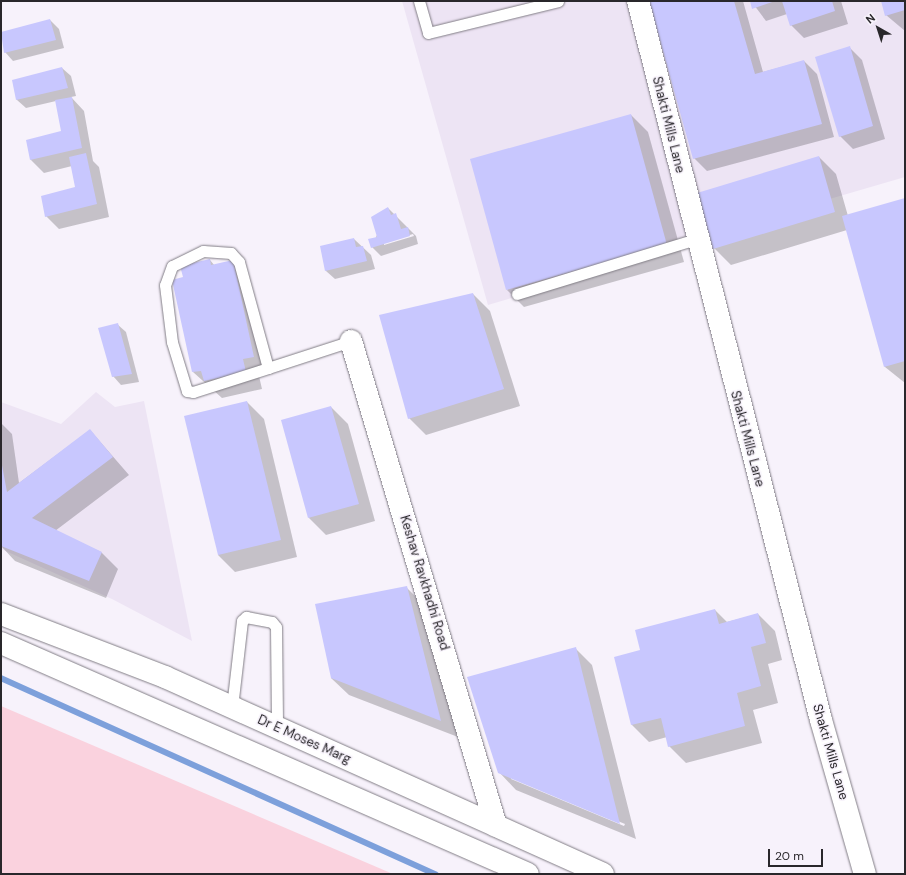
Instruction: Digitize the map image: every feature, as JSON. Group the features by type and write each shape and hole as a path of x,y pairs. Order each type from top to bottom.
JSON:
{"street":[{"name":"Shakti Mills Lane","path":"638,1 696,239 821,720 865,874"},
{"name":"Keshav Ravkhadhi Road","path":"351,340 496,826"},
{"name":"Dr E Moses Marg","path":"1,614 173,681 603,874"},
{"path":"1,643 159,710 528,874"},
{"path":"159,710 173,681"}],"lane":[{"path":"420,1 428,34 558,1"},
{"path":"518,294 696,239"},
{"path":"268,368 239,262 231,253 203,251 172,266 164,285 172,342 187,391 268,368 351,340"},
{"path":"232,707 242,621 246,616 272,622 276,627 276,727"}],"shaded area":[{"path":"402,1 905,1 905,177 683,242 684,247 488,305"},
{"path":"96,392 115,407 144,401 192,641 112,599 1,549 1,402 61,424"},
{"path":"1,706 393,874 1,874"}],"building":[{"path":"649,1 734,1 755,74 804,60 822,124 693,159"},
{"path":"750,1 775,1 752,9"},
{"path":"782,1 832,1 835,11 790,26"},
{"path":"881,1 905,1 905,10 885,16"},
{"path":"50,19 56,40 4,53 1,32"},
{"path":"850,46 873,126 839,137 815,57"},
{"path":"62,67 68,88 16,100 12,80"},
{"path":"72,97 82,148 30,160 26,140 61,131 55,100"},
{"path":"631,114 667,245 506,290 470,159"},
{"path":"86,153 97,204 45,217 41,196 75,187 69,157"},
{"path":"819,156 835,212 713,249 697,193"},
{"path":"905,198 905,361 884,367 842,216"},
{"path":"388,207 391,215 396,213 401,229 408,227 410,236 371,248 368,239 377,237 371,217"},
{"path":"354,238 356,247 363,246 367,261 325,271 320,246"},
{"path":"210,259 211,265 233,260 254,357 243,359 246,372 204,381 201,371 192,372 172,280 183,277 180,266"},
{"path":"473,293 504,389 408,419 379,315"},
{"path":"118,323 132,374 112,377 98,328"},
{"path":"247,401 281,540 218,555 184,416"},
{"path":"331,406 359,504 308,518 281,420"},
{"path":"90,429 113,457 32,518 102,552 89,581 1,546 1,460 7,492"},
{"path":"407,586 441,721 331,678 315,604"},
{"path":"715,609 719,624 758,613 766,643 751,647 761,686 737,693 745,726 668,747 661,718 631,725 614,657 640,650 635,630"},
{"path":"576,647 620,824 498,773 467,677"}],"waterway":[{"path":"1,678 436,874"}]}
